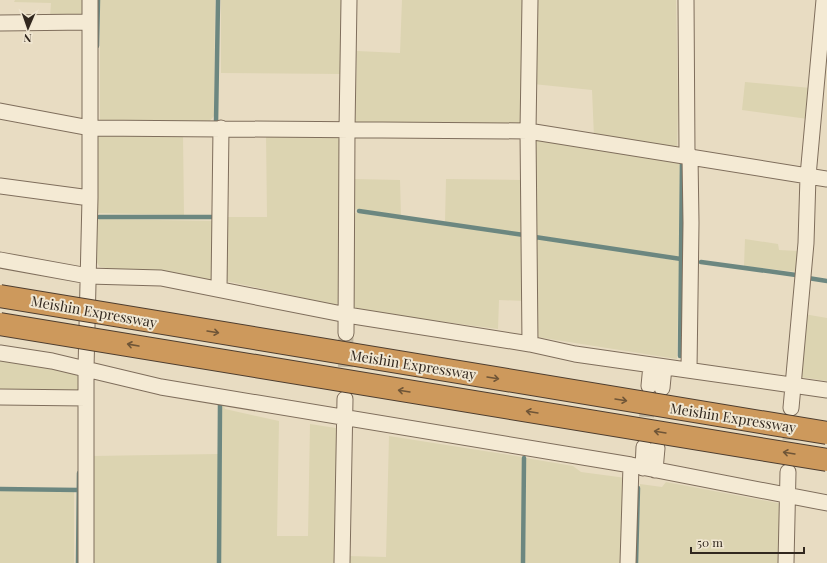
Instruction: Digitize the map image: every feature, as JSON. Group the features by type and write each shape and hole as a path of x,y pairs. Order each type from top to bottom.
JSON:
{"highway":[{"name":"Meishin Expressway","path":"0,296 827,433"},
{"name":"Meishin Expressway","path":"0,324 827,460"}],"street":[{"path":"86,563 86,370 90,198 90,0"},
{"path":"346,333 349,0"},
{"path":"530,0 528,131 530,344"},
{"path":"686,0 687,152 690,156 691,223 689,370"},
{"path":"792,408 806,243 808,176 824,0"},
{"path":"0,23 90,22"},
{"path":"0,111 90,128 528,131 827,179"},
{"path":"219,289 221,128"},
{"path":"0,186 90,198"},
{"path":"0,260 88,276 161,278 347,315 530,344 575,354 827,390"},
{"path":"0,353 52,361 161,387 345,416 643,468 827,503"},
{"path":"656,387 658,366"},
{"path":"0,397 86,398"},
{"path":"342,563 345,399"},
{"path":"628,563 643,468 651,447"},
{"path":"786,563 788,472"}],"shaded area":[{"path":"15,0 84,0 84,12 79,17 50,16 51,3 14,2"},
{"path":"100,0 215,0 214,116 208,123 100,122"},
{"path":"221,0 344,0 342,74 221,73"},
{"path":"402,0 524,0 522,125 355,125 357,51 400,53"},
{"path":"536,0 676,0 678,104 677,151 594,137 592,90 533,84"},
{"path":"745,82 811,88 808,119 742,110"},
{"path":"102,133 183,135 184,215 97,213 96,139"},
{"path":"266,133 337,133 342,137 341,299 336,305 226,281 225,217 267,217"},
{"path":"538,139 680,159 679,258 534,235 533,145"},
{"path":"353,179 400,180 401,216 353,209"},
{"path":"446,179 524,180 524,234 445,222"},
{"path":"351,212 524,236 524,301 499,300 498,329 352,310"},
{"path":"96,219 215,221 214,277 211,281 169,272 100,267 95,260"},
{"path":"537,238 679,261 677,359 537,337"},
{"path":"745,239 778,244 779,250 798,251 797,272 744,266"},
{"path":"804,314 827,318 827,381 800,377"},
{"path":"0,359 79,375 79,393 0,393"},
{"path":"221,406 224,406 225,409 279,421 277,536 308,536 310,424 336,428 340,431 338,563 220,563"},
{"path":"389,436 522,457 522,563 347,563 347,556 386,557"},
{"path":"218,454 218,563 92,563 92,456"},
{"path":"526,458 573,466 581,472 626,478 623,563 525,563"},
{"path":"666,482 783,504 781,563 638,563 640,484 662,487"},
{"path":"0,490 74,491 74,563 0,563"}],"waterway":[{"path":"97,46 98,0"},
{"path":"216,123 218,0"},
{"path":"680,356 682,159"},
{"path":"359,211 524,235"},
{"path":"99,217 216,217"},
{"path":"535,240 535,237 681,259"},
{"path":"701,262 796,275"},
{"path":"808,278 827,281"},
{"path":"219,563 220,405"},
{"path":"523,563 524,458"},
{"path":"78,563 79,473"},
{"path":"636,563 638,488"},
{"path":"0,489 78,490"}],"tunnel":[{"path":"345,390 346,333"},
{"path":"645,440 648,394"},
{"path":"789,463 791,417"}]}
